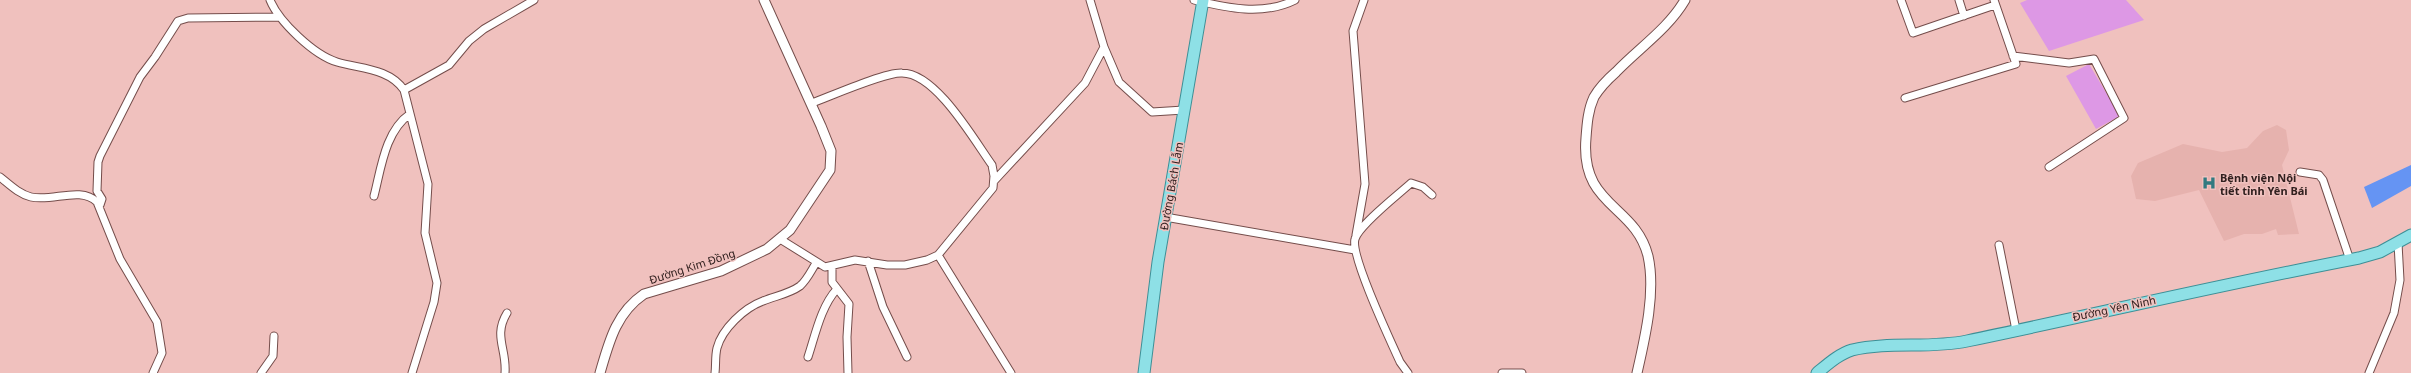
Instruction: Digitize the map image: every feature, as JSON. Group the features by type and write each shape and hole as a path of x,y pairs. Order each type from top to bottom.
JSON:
{"main road":[{"name":"Đường Bách Lẫm","path":"1144,373 1158,262 1184,110 1200,1"},
{"name":"Đường Yên Ninh","path":"1817,373 1836,357 1851,351 1869,347 1956,343 2350,260 2380,252 2411,235"}],"street":[{"path":"270,0 279,17 324,56 336,62 385,74 398,82 404,90 428,184 425,238 437,283 434,302 412,373"},
{"path":"404,90 449,64 479,33 534,0"},
{"name":"Đường Kim Đồng","path":"600,373 616,325 635,300 644,294 721,271 753,258 790,230 830,170 831,151 812,103 764,0"},
{"path":"1090,0 1104,48 1119,82 1152,112 1184,110"},
{"path":"1200,1 1259,10 1273,8 1295,0"},
{"path":"1364,0 1353,31 1365,184 1355,238 1355,250 1400,362 1403,373"},
{"path":"1637,373 1649,321 1648,257 1640,237 1595,188 1587,170 1584,153 1587,120 1590,106 1602,85 1662,29 1685,0"},
{"path":"1901,0 1913,33 1964,16 1995,3 2016,64 1906,98"},
{"path":"1959,0 1964,16"},
{"path":"100,205 102,199 97,191 98,162 140,77 178,21 188,18 279,17"},
{"path":"780,239 816,263 825,267 832,267 854,260 888,265 905,265 928,260 938,255 990,192 994,181 1084,83 1104,48"},
{"path":"2013,56 2069,63 2094,59 2124,118 2049,167"},
{"path":"812,103 886,76 902,72 916,77 930,86 948,102 992,165 994,181"},
{"path":"374,196 392,135 402,120 410,114"},
{"path":"2300,172 2319,175 2323,180 2350,260"},
{"path":"0,177 20,192 31,197 45,199 83,194 94,198 100,205 120,259 158,322 162,353 153,373"},
{"path":"1355,238 1358,232 1411,183 1423,187 1432,195"},
{"path":"1166,217 1355,250"},
{"path":"2369,373 2394,313 2400,280 2398,243"},
{"path":"1999,245 2016,330"},
{"path":"938,255 1011,373"},
{"path":"868,261 883,307 907,357"},
{"path":"716,373 717,348 721,338 729,327 752,306 787,293 799,286 808,278 816,263"},
{"path":"832,267 832,279 836,289 847,299 849,304 847,337 848,373"},
{"path":"808,357 832,294 836,289"},
{"path":"505,373 505,359 499,331 506,313"},
{"path":"262,373 273,356 274,336"},
{"path":"1400,362 1408,373"},
{"path":"1502,373 1521,373"}],"shaded area":[{"path":"2027,0 2126,0 2144,20 2049,51 2020,3"},
{"path":"2089,64 2120,116 2096,129 2066,76"},
{"name":"Bệnh viện Nội tiết tỉnh Yên Bái","path":"2277,125 2286,130 2289,150 2282,165 2299,234 2278,235 2276,229 2262,234 2244,234 2224,241 2199,190 2155,201 2136,199 2131,176 2138,163 2183,144 2222,152 2247,148 2263,131"}],"water":[{"path":"2411,165 2411,186 2372,208 2364,187"}],"place":[{"name":"Bệnh viện Nội tiết tỉnh Yên Bái","path":"2209,183"}]}
